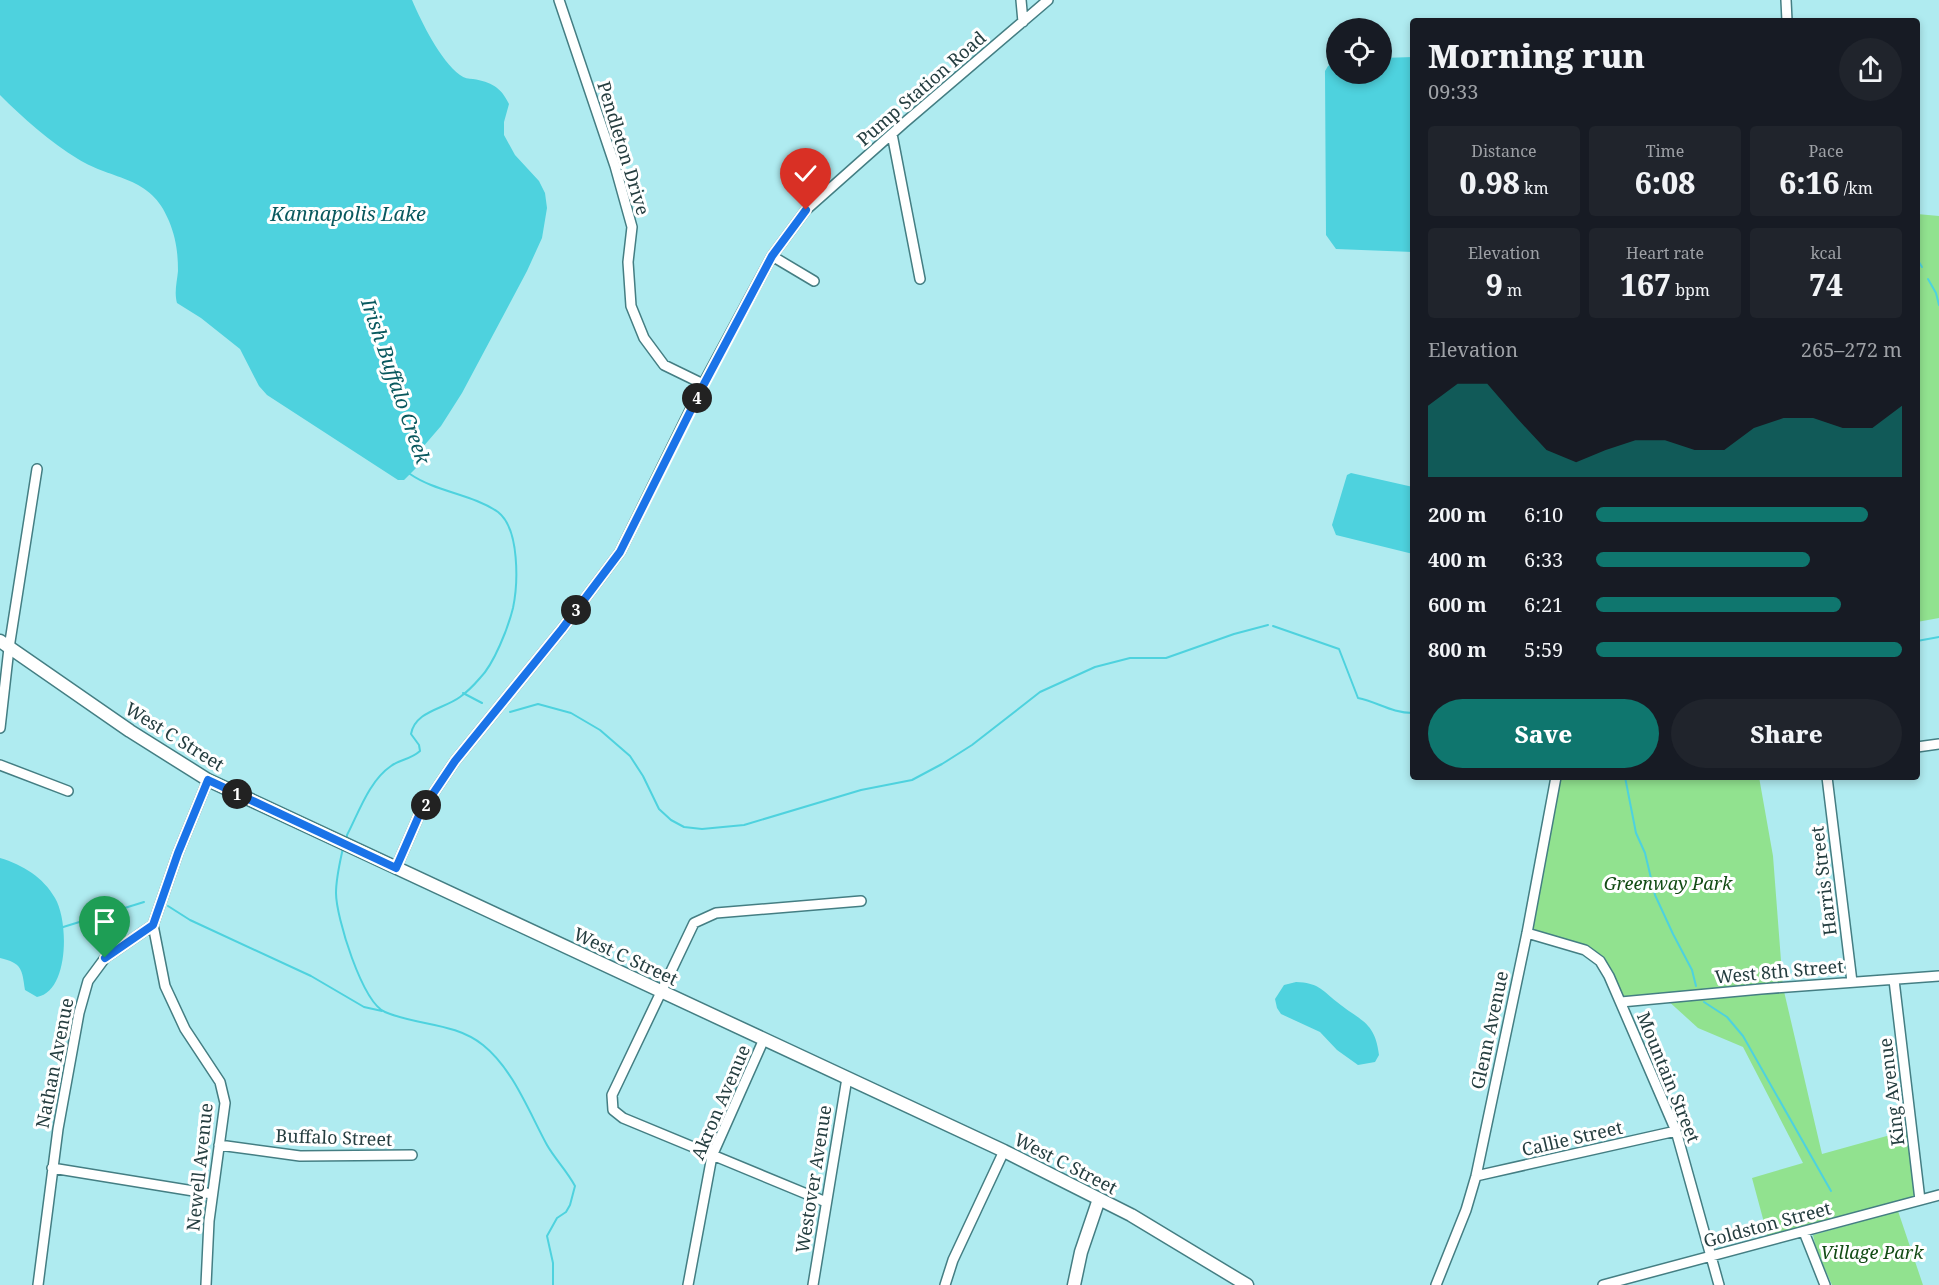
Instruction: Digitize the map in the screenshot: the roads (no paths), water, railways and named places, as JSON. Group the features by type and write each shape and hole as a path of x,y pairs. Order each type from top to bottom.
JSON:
{"main road":[{"name":"West C Street","path":"5,645 130,731 208,780 1004,1151 1140,1221 1231,1281 1247,1285"},
{"path":"1074,1285 1081,1252 1098,1199"}],"street":[{"name":"Pendleton Drive","path":"559,0 615,166 632,226 628,262 631,306 644,338 664,365 704,384"},
{"path":"1021,0 1023,22"},
{"name":"Pump Station Road","path":"396,868 420,813 455,761 562,629 620,552 704,384 772,256 806,210 1048,0"},
{"path":"1786,0 1787,18"},
{"path":"892,134 920,279"},
{"path":"772,256 814,281"},
{"path":"0,728 5,645 37,469"},
{"path":"1920,747 1939,744"},
{"path":"0,765 68,791"},
{"path":"153,925 178,853 208,780"},
{"name":"Glenn Avenue","path":"1436,1285 1466,1210 1476,1176 1527,933 1555,780"},
{"name":"Harris Street","path":"1827,780 1852,982"},
{"path":"826,1202 623,1118 613,1110 612,1095 694,923 716,913 861,901"},
{"name":"Newell Avenue","path":"153,925 165,986 185,1029 220,1082 225,1103 209,1221 206,1285"},
{"name":"Nathan Avenue","path":"38,1285 52,1168 79,1013 88,981 105,958 153,925"},
{"name":"Mountain Street","path":"1527,933 1585,950 1600,962 1609,976 1676,1131 1719,1285"},
{"name":"West 8th Street","path":"1621,1002 1939,976"},
{"name":"King Avenue","path":"1894,980 1920,1200"},
{"name":"Akron Avenue","path":"688,1285 712,1156 764,1039"},
{"name":"Westover Avenue","path":"813,1285 847,1078"},
{"name":"Callie Street","path":"1476,1176 1676,1131"},
{"name":"Buffalo Street","path":"219,1145 300,1155 412,1155"},
{"path":"945,1285 952,1260 1004,1151"},
{"path":"52,1168 212,1194"},
{"name":"Goldston Street","path":"1603,1285 1939,1195"},
{"path":"1804,1232 1826,1285"}],"water":[{"name":"Kannapolis Lake","path":"0,0 412,0 445,60 465,78 490,84 503,93 509,104 504,122 504,135 515,155 539,181 545,193 547,208 542,238 527,271 462,393 441,426 416,455 416,468 404,480 398,480 267,395 259,386 240,349 201,318 177,303 178,264 175,240 169,221 152,195 130,181 91,166 68,153 37,129 0,95"},
{"path":"1410,57 1410,252 1336,249 1326,235 1325,71 1326,69 1326,84 1392,84 1392,58"},
{"path":"1351,473 1410,486 1410,553 1336,535 1332,525 1347,475"},
{"path":"0,858 17,864 38,878 55,898 60,909 64,938 60,970 55,983 48,992 37,997 25,990 20,968 13,962 0,958"},
{"path":"1296,982 1319,987 1370,1028 1379,1055 1375,1062 1358,1065 1337,1050 1320,1032 1281,1014 1275,999 1284,985"}],"waterway":[{"path":"1928,279 1936,293 1939,305"},
{"name":"Irish Buffalo Creek","path":"347,840 347,835 360,807 383,772 420,751 419,745 411,734 418,720 460,697 485,672 500,645 513,608 516,557 505,520 488,506 431,485 410,474"},
{"path":"510,712 538,704 571,713 600,730 630,756 643,776 659,809 671,820 684,827 702,829 744,825 861,790 912,780 972,745 1040,692 1095,667 1130,658 1166,658 1234,634 1268,625"},
{"path":"1273,626 1339,649 1358,698 1410,713"},
{"path":"1920,640 1939,637"},
{"path":"463,693 482,703"},
{"path":"1626,780 1636,833 1645,853 1655,895 1692,970 1696,986"},
{"name":"Irish Buffalo Creek","path":"343,848 336,893 340,920 359,976 376,1005 385,1012 397,1016 460,1032 483,1045 494,1055 512,1078 547,1145 575,1186 570,1205 566,1212 557,1218 547,1236 553,1263 553,1285"},
{"path":"60,928 144,902"},
{"path":"168,906 190,920 311,976 364,1007 382,1011"},
{"path":"1704,1002 1727,1017 1743,1036 1831,1191"}],"park label":[{"name":"Greenway Park","path":"1668,883"},
{"name":"Village Park","path":"1872,1252"}]}
